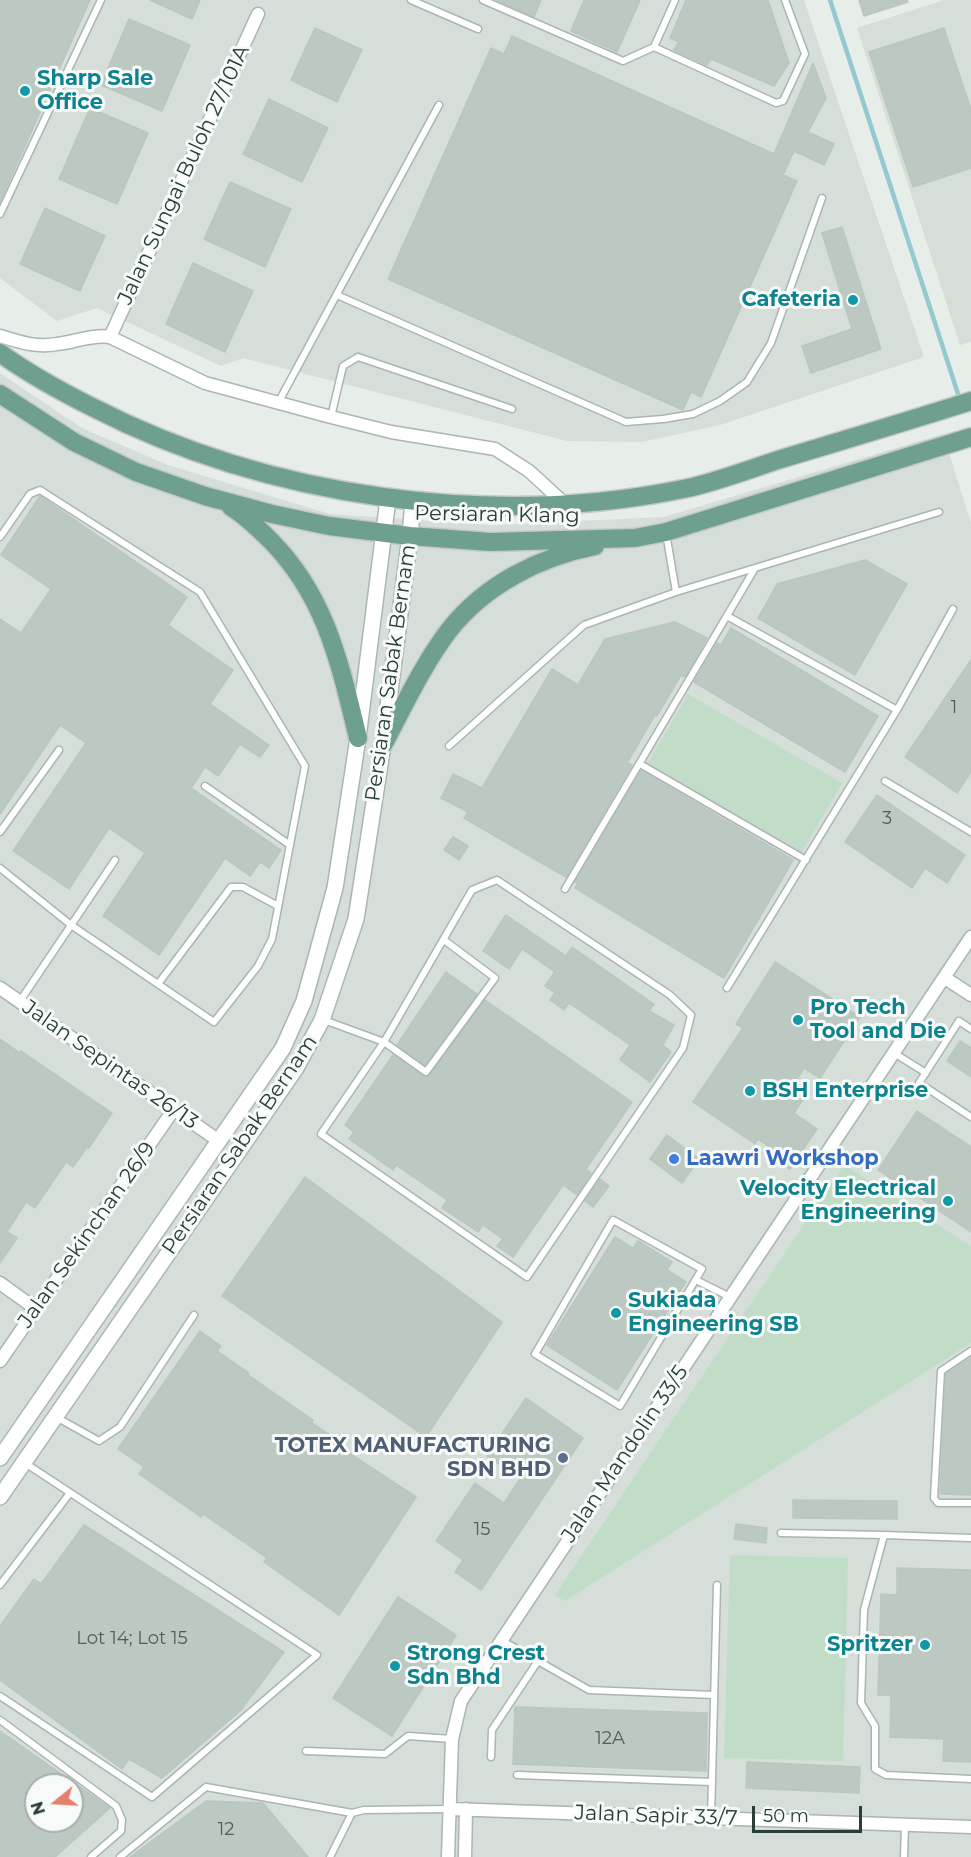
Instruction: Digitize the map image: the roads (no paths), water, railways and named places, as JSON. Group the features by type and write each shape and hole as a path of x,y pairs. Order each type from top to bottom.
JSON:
{"main road":[{"name":"Persiaran Klang","path":"0,353 18,367 119,421 184,449 253,472 388,499 491,507 565,504 689,487 971,401"},
{"name":"Persiaran Klang","path":"0,394 74,442 136,472 219,499 272,514 329,526 410,536 490,542 635,538 666,532 971,437"},
{"path":"219,499 249,520 281,551 315,599 339,660 358,738"},
{"path":"383,745 450,630 475,603 515,574 549,560 583,548 635,538"}],"street":[{"name":"Jalan Sungai Buloh 27/101A","path":"110,337 258,14"},
{"path":"0,336 29,345 46,345 101,335 110,337 205,383 391,432 495,449 529,471 565,504"},
{"name":"Persiaran Sabak Bernam","path":"0,1458 283,1048 304,1001 335,888 358,738 388,499"},
{"name":"Persiaran Sabak Bernam","path":"0,1497 296,1068 322,1020 356,918 383,745 413,500"},
{"name":"Jalan Mandolin 33/5","path":"448,1857 452,1739 461,1701 971,937"},
{"path":"945,978 971,995"},
{"name":"Jalan Sepintas 26/13","path":"0,988 219,1141"},
{"name":"Jalan Sekinchan 26/9","path":"0,1362 174,1109"},
{"path":"0,1283 36,1309"},
{"name":"Jalan Sapir 33/7","path":"449,1809 971,1827"},
{"path":"465,1857 466,1809"}],"lane":[{"path":"0,214 101,0"},
{"path":"411,0 478,29"},
{"path":"483,0 623,61 654,47 675,0"},
{"path":"654,47 776,103 783,101 805,54 785,0"},
{"path":"278,403 439,105"},
{"path":"337,295 626,422 693,414 747,382 771,344 822,198"},
{"path":"331,417 343,366 358,357 512,409"},
{"path":"0,537 30,494 40,490 200,592 305,766 272,939 258,966 214,1022 71,925 0,868"},
{"path":"449,746 584,625 676,592 939,512"},
{"path":"666,532 676,592"},
{"path":"565,889 754,570"},
{"path":"727,988 897,710 953,609"},
{"path":"727,616 897,710"},
{"path":"0,832 59,750"},
{"path":"640,764 806,860"},
{"path":"885,781 971,832"},
{"path":"205,786 290,844"},
{"path":"19,1002 115,860"},
{"path":"497,880 670,995 691,1015 683,1048 526,1277 321,1134 384,1042 472,890 497,880"},
{"path":"158,984 231,887 243,887 278,906"},
{"path":"322,1020 384,1042 426,1072 495,978 444,940"},
{"path":"971,1029 959,1021 919,1083 971,1117"},
{"path":"894,1053 926,1073"},
{"path":"613,1220 702,1269 696,1280 620,1406 535,1354 613,1220"},
{"path":"696,1280 730,1297"},
{"path":"56,1416 99,1441 120,1427 194,1315"},
{"path":"971,1351 941,1371 934,1498 938,1503 971,1503"},
{"path":"0,1696 152,1797 317,1655 24,1462"},
{"path":"0,1585 70,1493"},
{"path":"781,1533 971,1538"},
{"path":"884,1535 864,1610 861,1703 875,1726 875,1768 886,1775 971,1779"},
{"path":"711,1818 717,1585"},
{"path":"501,1639 589,1690 714,1695"},
{"path":"491,1757 492,1730 538,1661"},
{"path":"0,1720 116,1806 122,1820 121,1831 91,1857"},
{"path":"306,1751 385,1754 408,1736 452,1739"},
{"path":"517,1775 712,1782"},
{"path":"120,1857 206,1787 352,1813 364,1810 449,1809"},
{"path":"330,1857 352,1813"},
{"path":"903,1857 905,1825"}],"waterway":[{"path":"830,0 960,400"}],"place":[{"name":"Sharp Sale Office","path":"25,91"},
{"name":"Cafeteria","path":"853,300"},
{"name":"Pro Tech Tool and Die","path":"798,1020"},
{"name":"BSH Enterprise","path":"750,1091"},
{"name":"Laawri Workshop","path":"674,1159"},
{"name":"Velocity Electrical Engineering","path":"948,1201"},
{"name":"Sukiada Engineering SB","path":"616,1313"},
{"name":"TOTEX MANUFACTURING SDN BHD","path":"563,1458"},
{"name":"Spritzer","path":"925,1645"},
{"name":"Strong Crest Sdn Bhd","path":"395,1666"}]}
